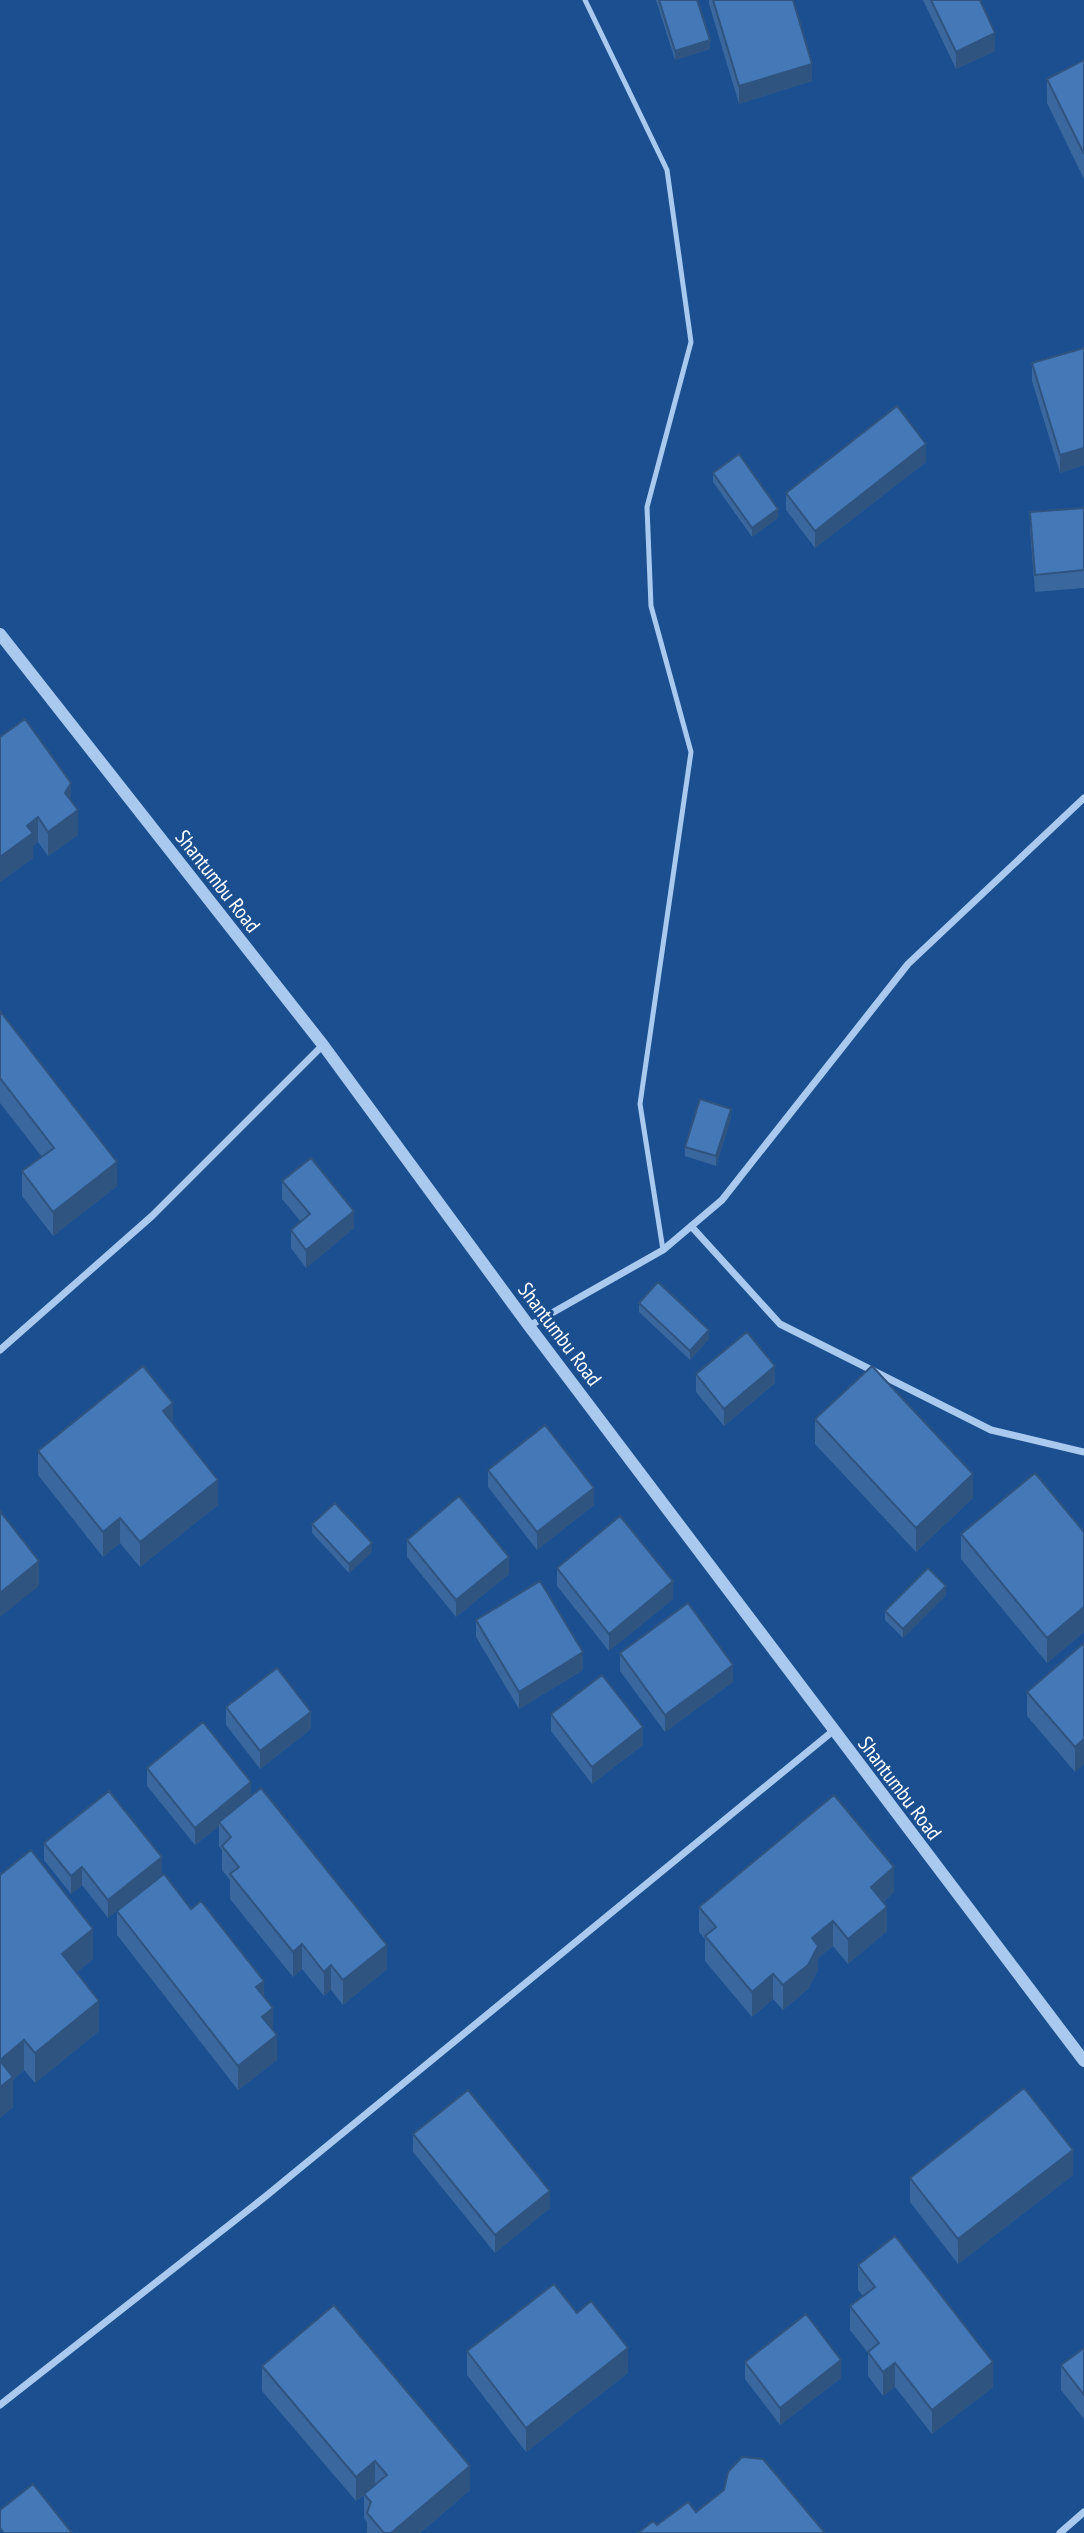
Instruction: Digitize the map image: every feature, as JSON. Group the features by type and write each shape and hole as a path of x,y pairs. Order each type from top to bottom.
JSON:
{"street":[{"name":"Shantumbu Road","path":"0,634 323,1045 529,1326 1084,2061"},
{"path":"529,1326 663,1250 722,1200 908,964 1084,798"},
{"path":"0,1350 152,1216 323,1045"},
{"path":"691,1226 780,1324 991,1430 1084,1452"},
{"path":"0,2405 266,2196 833,1731"},
{"path":"1060,2533 1084,2512"}],"lane":[{"path":"585,0 667,170 691,342 647,507 651,606 691,752 640,1104 663,1250"}],"building":[{"path":"659,0 697,0 710,40 675,51"},
{"path":"713,0 793,0 812,64 739,86"},
{"path":"931,0 980,0 995,33 956,52"},
{"path":"1084,60 1084,154 1047,79"},
{"path":"1084,348 1084,448 1060,455 1032,363"},
{"path":"897,406 926,444 815,531 786,493"},
{"path":"739,454 778,509 752,528 713,473"},
{"path":"1084,508 1084,570 1035,575 1030,512"},
{"path":"25,719 71,783 65,793 78,810 48,832 38,817 27,826 33,833 0,857 0,737"},
{"path":"0,1011 117,1162 53,1212 22,1171 54,1148 0,1078"},
{"path":"700,1099 731,1109 716,1156 685,1147"},
{"path":"311,1158 354,1211 306,1250 291,1230 310,1214 282,1181"},
{"path":"658,1282 709,1330 690,1351 639,1303"},
{"path":"747,1332 775,1366 724,1409 696,1374"},
{"path":"143,1366 173,1403 163,1411 218,1480 140,1542 120,1518 103,1532 38,1451"},
{"path":"872,1366 973,1474 916,1528 815,1419"},
{"path":"545,1425 594,1488 537,1532 488,1470"},
{"path":"1035,1473 1084,1532 1084,1607 1047,1638 961,1534"},
{"path":"459,1496 509,1557 456,1600 407,1540"},
{"path":"335,1503 372,1543 349,1564 312,1524"},
{"path":"0,1511 39,1561 0,1593"},
{"path":"620,1516 673,1581 609,1634 557,1568"},
{"path":"928,1568 946,1586 903,1629 885,1611"},
{"path":"540,1581 583,1652 519,1692 476,1620"},
{"path":"688,1603 733,1665 665,1715 620,1653"},
{"path":"1084,1643 1084,1739 1075,1747 1027,1692"},
{"path":"277,1668 311,1712 260,1751 226,1707"},
{"path":"602,1675 643,1727 592,1767 551,1714"},
{"path":"203,1722 251,1782 195,1828 147,1768"},
{"path":"261,1788 387,1945 343,1980 331,1965 324,1972 302,1944 293,1952 230,1874 239,1867 222,1846 231,1837 219,1822"},
{"path":"109,1791 162,1857 108,1900 82,1867 71,1876 44,1843"},
{"path":"834,1795 894,1867 871,1887 887,1907 848,1939 833,1921 812,1938 818,1946 808,1965 783,1985 773,1974 752,1992 705,1936 716,1927 699,1907"},
{"path":"31,1850 93,1929 62,1954 99,2001 35,2053 24,2040 0,2060 0,1875"},
{"path":"164,1874 191,1909 201,1901 264,1981 256,1987 273,2008 262,2017 277,2035 238,2066 117,1911"},
{"path":"0,2061 13,2077 0,2087"},
{"path":"1024,2088 1073,2150 958,2239 910,2178"},
{"path":"468,2090 550,2191 495,2235 413,2134"},
{"path":"895,2236 993,2362 932,2410 895,2363 883,2372 868,2352 879,2343 850,2306 875,2287 858,2265"},
{"path":"554,2284 577,2313 591,2301 628,2348 526,2428 467,2351"},
{"path":"334,2305 470,2466 391,2533 384,2533 367,2513 371,2502 364,2494 387,2475 375,2461 356,2477 262,2366"},
{"path":"806,2314 841,2360 780,2408 745,2362"},
{"path":"1084,2348 1084,2395 1061,2365"},
{"path":"742,2457 763,2459 825,2533 638,2533 653,2521 657,2525 688,2502 696,2512 724,2490 728,2472"},
{"path":"33,2484 72,2533 4,2533 0,2528 0,2510"}]}
